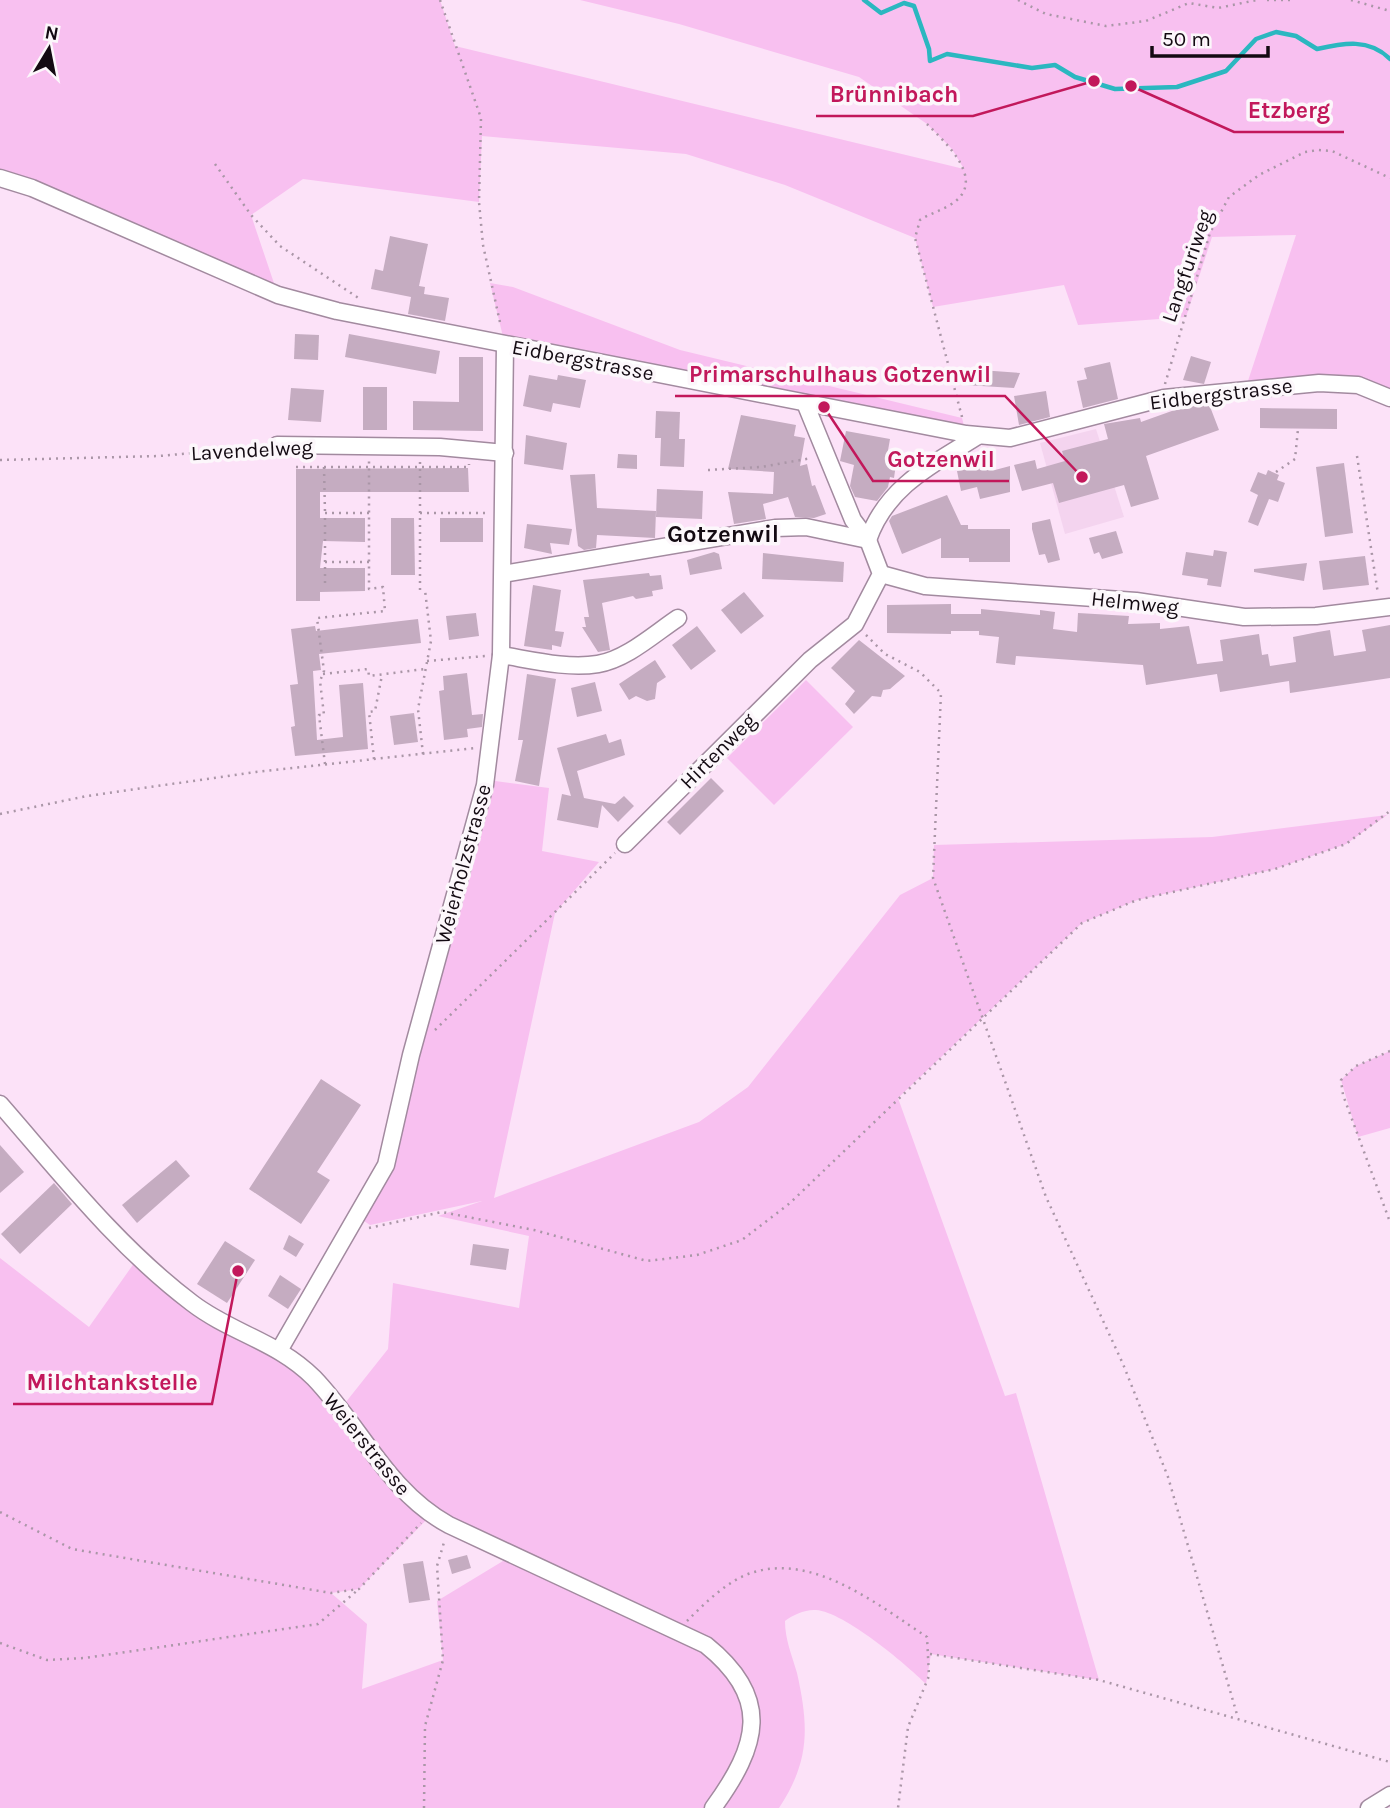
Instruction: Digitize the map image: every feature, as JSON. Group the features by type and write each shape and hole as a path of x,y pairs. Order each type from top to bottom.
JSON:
{"street":[{"name":"Eidbergstrasse","path":"0,178 32,188 278,295 337,311 972,435 1010,438 1164,398 1338,382 1358,385 1390,398"},
{"name":"Weierholzstrasse","path":"280,1349 386,1165 411,1055 485,785 501,655 505,345"},
{"path":"805,403 853,520 868,540 881,574"},
{"path":"868,540 875,519 912,476 972,435"},
{"name":"Lavendelweg","path":"277,446 440,447 505,453"},
{"path":"503,574 775,528 806,527 868,540"},
{"name":"Helmweg","path":"881,574 925,586 1136,601 1244,617 1316,616 1385,608"},
{"name":"Hirtenweg","path":"625,844 810,660 855,624 881,574"},
{"path":"501,655 569,665 600,664 629,651 678,618"},
{"name":"Weierstrasse","path":"0,1104 136,1259 195,1306 280,1349 322,1388 425,1520 449,1525 677,1630 706,1645 729,1664 745,1688 751,1716 750,1739 744,1762 713,1808"},
{"path":"1369,1808 1390,1795"}],"path":[{"path":"440,0 442,13 481,118 479,202 483,244 505,345"},
{"path":"1018,0 1046,14 1106,26 1146,22 1189,3 1217,8 1257,0"},
{"path":"1267,0 1292,0"},
{"path":"1351,0 1390,10"},
{"path":"927,124 952,149 965,170 965,189 952,204 920,220 915,238 972,435"},
{"name":"Langfuriweg","path":"1164,398 1165,381 1210,233 1229,197 1259,175 1304,152 1318,150 1332,151 1390,178"},
{"path":"215,164 251,215 280,246 366,302"},
{"path":"1276,472 1295,458 1298,429"},
{"name":"Lavendelweg","path":"0,460 159,456 277,446"},
{"path":"708,470 761,467 826,456"},
{"path":"1357,456 1385,608"},
{"path":"296,467 469,467"},
{"path":"324,467 325,583"},
{"path":"325,764 319,715 324,715 317,618 385,611 383,587 369,589 369,467"},
{"path":"419,590 420,467"},
{"path":"325,513 369,513"},
{"path":"420,513 503,513"},
{"path":"325,562 369,562"},
{"path":"423,754 418,709 430,641 425,590"},
{"path":"855,624 885,654 920,672 941,693 933,878 1046,1197 1124,1364 1168,1477 1238,1718"},
{"path":"427,661 501,655"},
{"path":"323,674 368,669 369,676 425,669"},
{"path":"374,759 369,712 376,711 382,674"},
{"path":"0,814 87,796 325,764 491,747"},
{"path":"346,1233 442,1212 534,1230 647,1261 697,1255 742,1240 790,1203 1082,923 1138,900 1275,869 1346,844 1390,811"},
{"path":"429,1036 625,844"},
{"path":"1390,1051 1356,1066 1341,1080 1343,1095 1390,1222"},
{"path":"0,1511 72,1549 331,1593 359,1589"},
{"path":"412,1519 425,1520"},
{"path":"0,1643 47,1660 85,1658 318,1624 359,1589 425,1520"},
{"path":"424,1808 425,1726 443,1660 437,1566 449,1525"},
{"path":"677,1630 711,1597 751,1573 797,1568 857,1592 927,1637 930,1654 929,1676 908,1727 898,1808"},
{"path":"930,1654 1099,1680 1390,1762"}],"shaded area":[{"path":"0,0 440,0 455,46 964,169 952,149 927,124 859,77 679,24 580,0 1390,0 1390,398 1358,385 1245,390 1296,235 1212,237 1186,317 1078,325 1064,285 933,307 915,238 785,185 686,154 482,136 479,202 303,179 251,215 278,295 0,178"},
{"path":"490,283 513,287 680,350 962,418 966,434 505,345"},
{"path":"1096,429 1124,517 1065,534 1040,443"},
{"path":"806,680 853,727 774,805 727,758"},
{"path":"495,781 549,788 542,851 599,862 555,913 494,1198 699,1122 748,1087 900,895 933,878 934,845 1212,837 1387,815 1346,844 1275,869 1137,900 1082,923 898,1098 1005,1396 1016,1393 1099,1680 931,1654 926,1684 890,1652 842,1620 816,1610 799,1613 785,1621 785,1628 804,1710 804,1743 797,1775 779,1808 0,1808 0,1258 89,1327 137,1259 279,1355 338,1412 388,1349 393,1283 519,1308 529,1236 438,1216 482,1201 370,1225 364,1221","holes":["431,1515 513,1555 437,1601 443,1660 362,1689 367,1624 331,1593 359,1589"]},
{"path":"1390,1051 1390,1128 1358,1137 1341,1080 1356,1066"}],"building":[{"path":"390,236 428,244 419,286 425,287 424,294 449,298 445,321 408,314 411,297 371,289 375,269 383,271"},
{"path":"295,334 319,335 318,360 294,359"},
{"path":"349,334 440,351 436,374 345,357"},
{"path":"1191,356 1211,362 1204,384 1183,380"},
{"path":"459,357 483,357 483,431 413,430 413,401 459,402"},
{"path":"1110,362 1118,399 1083,408 1077,381 1087,379 1084,368"},
{"path":"966,369 1020,373 1014,388 965,385"},
{"path":"529,375 557,380 558,375 586,380 580,408 553,403 551,412 523,406"},
{"path":"363,387 387,387 387,430 363,430"},
{"path":"291,388 324,390 321,422 288,420"},
{"path":"1046,391 1050,417 1019,425 1014,396"},
{"path":"1209,404 1219,430 1146,456 1159,499 1131,507 1124,485 1059,503 1053,483 1022,491 1014,465 1035,460 1037,469 1065,461 1062,451 1108,439 1104,424 1140,418 1141,422 1183,407"},
{"path":"1260,408 1337,409 1337,429 1260,428"},
{"path":"656,411 680,412 679,439 685,439 684,467 660,466 661,438 655,438"},
{"path":"741,415 796,425 794,436 805,438 800,466 807,464 812,486 815,485 826,514 814,518 795,517 788,497 763,504 766,519 734,524 728,492 773,494 774,472 728,469"},
{"path":"846,431 890,439 886,462 896,464 894,478 890,477 888,487 877,501 855,497 850,486 854,465 840,461"},
{"path":"526,435 567,443 563,470 524,464"},
{"path":"618,454 637,455 637,469 617,468"},
{"path":"994,463 995,470 1010,466 1010,492 980,499 977,487 961,491 957,471"},
{"path":"1344,463 1353,533 1325,537 1316,467"},
{"path":"468,468 469,492 320,492 320,518 365,518 365,542 323,541 320,568 365,568 365,591 320,592 320,601 296,601 296,469"},
{"path":"1268,470 1279,475 1277,480 1285,483 1278,502 1269,499 1258,526 1248,522 1258,495 1250,491 1258,472 1266,475"},
{"path":"595,474 597,508 656,511 655,538 597,535 596,548 584,550 578,546 570,475"},
{"path":"657,489 703,491 702,519 656,517"},
{"path":"947,495 961,525 968,525 968,529 1010,529 1010,562 969,562 969,558 941,558 941,538 902,554 889,521 892,516"},
{"path":"391,518 414,518 415,575 391,575"},
{"path":"440,518 483,518 483,542 440,542"},
{"path":"1050,519 1060,560 1048,563 1045,554 1039,555 1032,523"},
{"path":"527,524 572,529 569,545 550,543 552,554 524,548"},
{"path":"1116,531 1123,553 1102,559 1099,552 1094,554 1089,538"},
{"path":"1214,550 1227,552 1221,587 1207,585 1208,579 1182,575 1186,552 1213,556"},
{"path":"714,552 719,554 722,569 690,575 687,560"},
{"path":"763,553 844,562 843,582 762,579"},
{"path":"1365,556 1369,585 1323,590 1319,561"},
{"path":"1307,563 1304,581 1254,572 1254,569"},
{"path":"649,573 650,576 661,575 663,589 652,591 653,596 636,599 633,596 602,603 610,650 598,652 582,627 586,627 584,617 589,617 583,580"},
{"path":"533,585 561,590 555,631 564,632 561,647 552,645 552,650 524,646"},
{"path":"744,592 764,616 741,634 721,610"},
{"path":"951,604 951,614 981,614 981,609 1040,615 1040,610 1055,612 1053,629 1077,632 1078,613 1129,616 1128,624 1160,623 1160,629 1189,626 1197,664 1223,661 1220,640 1259,634 1262,655 1268,654 1270,666 1296,662 1293,637 1330,630 1334,656 1366,651 1362,630 1390,625 1390,678 1290,693 1289,681 1220,692 1217,674 1146,685 1143,665 1016,656 1015,665 996,663 999,637 979,635 979,631 951,631 951,634 887,633 887,605"},
{"path":"476,613 479,636 449,640 446,616"},
{"path":"418,619 421,643 319,654 321,670 313,671 317,740 343,737 339,685 363,683 368,749 295,756 291,727 295,726 290,685 298,684 291,629 315,626 316,631"},
{"path":"697,626 716,651 691,670 672,645"},
{"path":"859,640 905,676 890,689 883,690 881,697 872,696 854,714 845,704 855,691 831,668"},
{"path":"655,660 666,677 657,683 655,699 647,701 636,696 629,700 619,684"},
{"path":"467,673 472,715 483,714 482,727 467,729 468,737 444,740 439,691 444,690 443,676"},
{"path":"527,674 556,679 539,786 515,781 523,740 518,740"},
{"path":"595,682 602,711 577,717 571,688"},
{"path":"414,713 418,742 394,745 390,716"},
{"path":"606,734 609,743 621,739 625,755 577,771 584,798 615,804 624,796 634,806 618,822 602,805 598,828 557,820 562,794 571,796 557,748"},
{"path":"711,778 724,791 680,835 667,822"},
{"path":"321,1079 361,1105 317,1172 330,1180 301,1224 249,1189"},
{"path":"0,1145 24,1172 0,1193"},
{"path":"176,1160 190,1176 137,1223 122,1205"},
{"path":"54,1183 72,1204 20,1254 1,1234"},
{"path":"289,1235 304,1244 296,1257 283,1249"},
{"path":"225,1241 255,1260 227,1303 197,1284"},
{"path":"473,1244 509,1249 506,1270 470,1265"},
{"path":"280,1275 301,1289 288,1309 268,1296"},
{"path":"467,1555 471,1568 452,1574 448,1560"},
{"path":"423,1561 430,1600 409,1603 403,1564"}],"waterway":[{"path":"864,0 881,13 904,3 914,6 929,49 930,61 947,54 1032,68 1055,65 1075,77 1115,89 1177,87 1226,71 1256,39 1276,32 1296,36 1317,49 1346,44 1365,45 1382,52 1390,59"}],"place":[{"name":"Brünnibach","path":"1094,81"},
{"name":"Etzberg","path":"1131,86"},
{"name":"Gotzenwil","path":"824,407"},
{"name":"Primarschulhaus Gotzenwil","path":"1082,477"},
{"name":"Milchtankstelle","path":"238,1271"}],"district":[{"name":"Gotzenwil","path":"723,534"}]}
